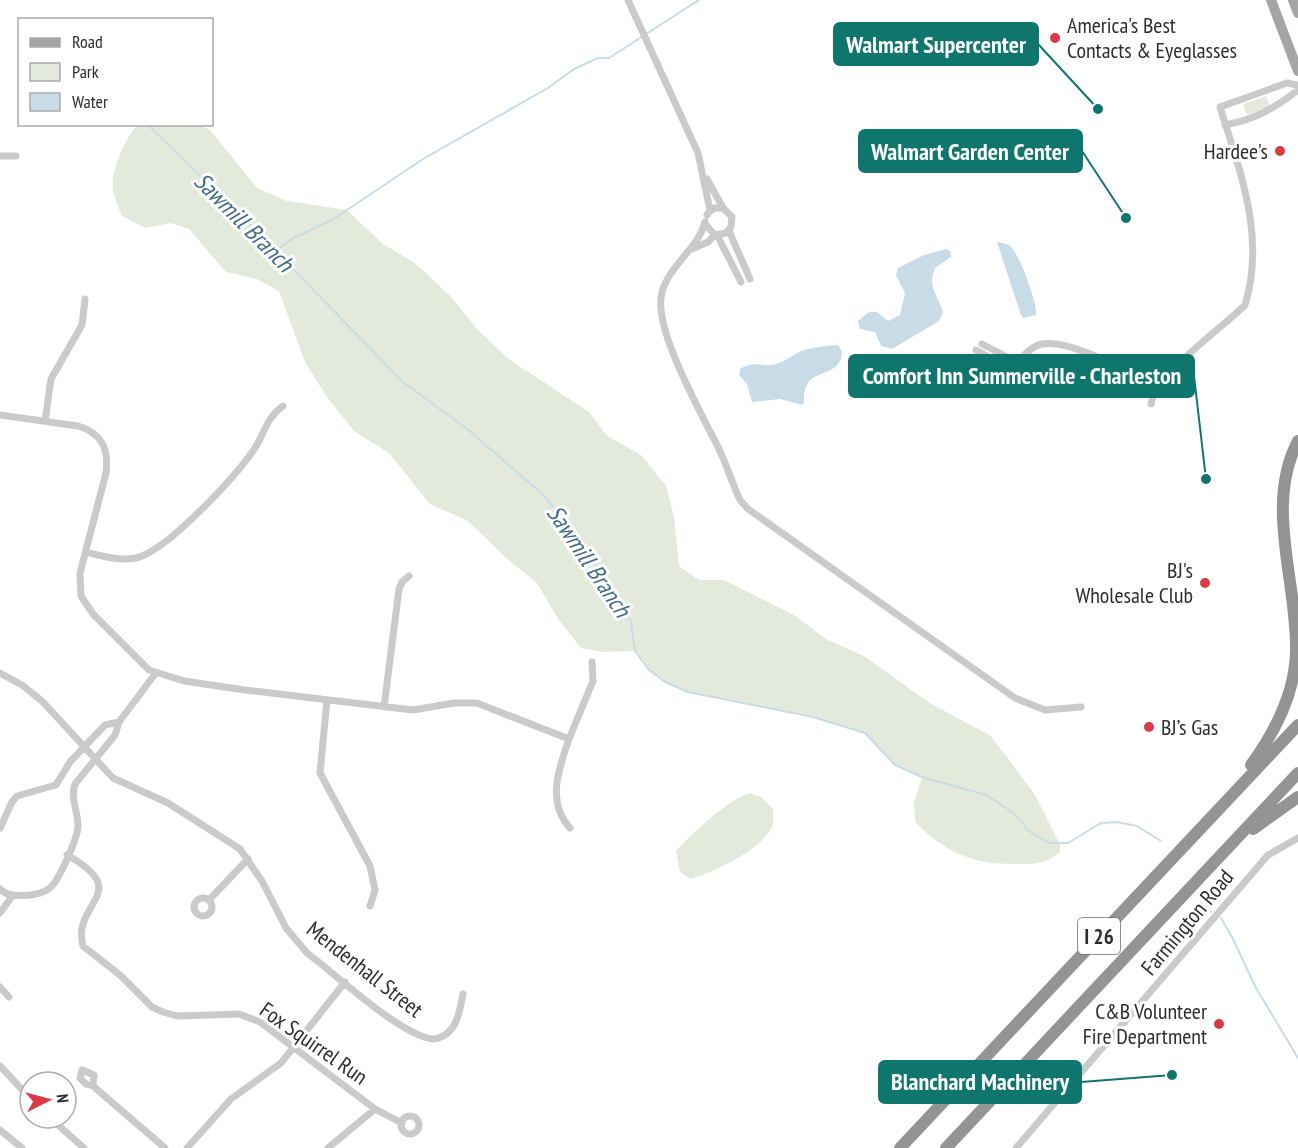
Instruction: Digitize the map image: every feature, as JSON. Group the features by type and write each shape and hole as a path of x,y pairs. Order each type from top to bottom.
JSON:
{"highway":[{"path":"1225,801 1268,741 1282,714 1290,687 1296,654 1283,516 1291,454 1298,441"},
{"path":"1285,488 1298,452"},
{"name":"I 26","path":"900,1148 1298,725"},
{"name":"I 26","path":"946,1148 1298,773"},
{"path":"1230,845 1298,797"}],"main road":[{"path":"1272,0 1298,71"},
{"path":"1293,0 1298,13"}],"street":[{"path":"628,0 690,134 702,169 710,210 702,235 673,268 662,293 663,322 740,500 748,509 1015,698 1045,710 1081,707"},
{"path":"1151,404 1157,388 1173,370 1245,305 1249,292 1251,234 1249,199 1220,108 1287,83 1298,85"},
{"path":"1225,125 1243,122 1269,112 1298,90"},
{"path":"0,156 16,156"},
{"path":"702,169 723,208 732,217 729,231 750,279"},
{"path":"723,208 714,208 706,219 707,228 716,235 741,282"},
{"path":"684,255 716,235 729,231"},
{"path":"45,421 51,379 81,325 85,299"},
{"path":"979,347 1005,366 1021,360 1035,346 1056,344 1103,361 1157,388"},
{"path":"86,552 114,558 135,558 165,544 254,451 271,415 283,406"},
{"path":"0,415 89,429 98,436 106,451 106,473 79,583 86,605 134,658 155,674 235,689 384,707 422,710 454,703 477,703 491,706 569,739"},
{"path":"384,707 399,590 402,582 409,576"},
{"path":"570,828 561,818 556,793 558,771 593,681 592,662"},
{"name":"Mendenhall Street","path":"0,673 22,685 42,701 113,778 191,816 240,849 262,881 286,928 307,953 389,1017 430,1040 445,1035 452,1028 463,994"},
{"path":"0,889 13,895 39,894 48,890 55,883 78,826 72,791 75,784 116,735 119,722 155,674"},
{"path":"327,700 320,773 370,866 375,890 370,906"},
{"path":"0,828 2,820 17,796 56,785 70,762 105,725 119,722"},
{"name":"Farmington Road","path":"1016,1148 1268,855 1298,838"},
{"name":"Fox Squirrel Run","path":"68,855 98,877 99,886 82,931 83,946 120,975 152,1007 177,1016 226,1013 249,1016 375,1109 402,1123"},
{"path":"209,900 248,859"},
{"path":"0,913 13,895"},
{"path":"187,1148 231,1099 281,1064 295,1049 345,982"},
{"path":"0,987 9,997"},
{"path":"0,1066 18,1085"},
{"path":"93,1086 165,1148"},
{"path":"328,1148 375,1109"},
{"path":"0,1130 22,1148"},
{"path":"64,1130 84,1148"}],"green space":[{"path":"1266,96 1270,107 1247,115 1243,104"},
{"path":"136,126 201,126 210,130 257,188 287,201 347,210 383,244 415,263 451,297 478,330 510,360 589,412 607,436 641,455 666,486 674,517 679,566 699,580 724,580 794,615 826,639 864,656 928,702 991,736 1035,795 1060,845 1060,852 1044,862 1027,864 984,862 971,859 937,841 915,822 914,802 922,777 895,765 865,733 813,717 688,692 665,682 649,670 635,651 603,652 581,648 558,619 537,583 505,557 468,521 430,504 389,453 354,431 327,397 305,362 279,291 257,279 226,272 189,229 171,223 145,228 122,216 115,199 114,174 116,164"},
{"path":"750,793 761,797 773,809 773,824 768,833 749,851 712,871 690,879 680,872 676,851 721,810"}],"water":[{"path":"997,242 1009,246 1019,259 1031,290 1036,315 1024,318 1021,315"},
{"path":"946,249 950,251 951,257 935,268 932,281 943,312 939,321 892,349 881,346 875,332 860,329 858,321 869,312 877,312 888,321 900,315 905,293 896,275 898,268 924,255"},
{"path":"838,345 842,352 840,361 835,367 809,382 802,405 780,399 752,402 747,384 739,375 740,369 749,365 776,364 801,351"}],"waterway":[{"path":"275,252 290,240 335,218 423,159 548,88 574,69 598,58 609,58 699,0"},
{"name":"Sawmill Branch","path":"149,126 247,222 403,382 466,428 541,493 569,524 617,597 631,622 635,651 649,670 665,682 688,692 813,717 865,733 895,765 922,777 986,795 1008,809 1022,821 1027,830 1049,843 1068,843 1101,823 1117,822 1137,826 1161,841"},
{"name":"Sawmill Branch","path":"1200,902 1211,912"},
{"name":"Sawmill Branch","path":"1221,918 1256,988 1298,1058"}],"place":[{"name":"America's Best Contacts & Eyeglasses","path":"1055,38"},
{"name":"Walmart Supercenter","path":"1098,109"},
{"name":"Hardee's","path":"1280,151"},
{"name":"Walmart Garden Center","path":"1126,218"},
{"name":"Comfort Inn Summerville - Charleston","path":"1206,479"},
{"name":"BJ's Wholesale Club","path":"1205,583"},
{"name":"BJ’s Gas","path":"1149,727"},
{"name":"C&B Volunteer Fire Department","path":"1219,1024"},
{"name":"Blanchard Machinery","path":"1172,1075"}]}
